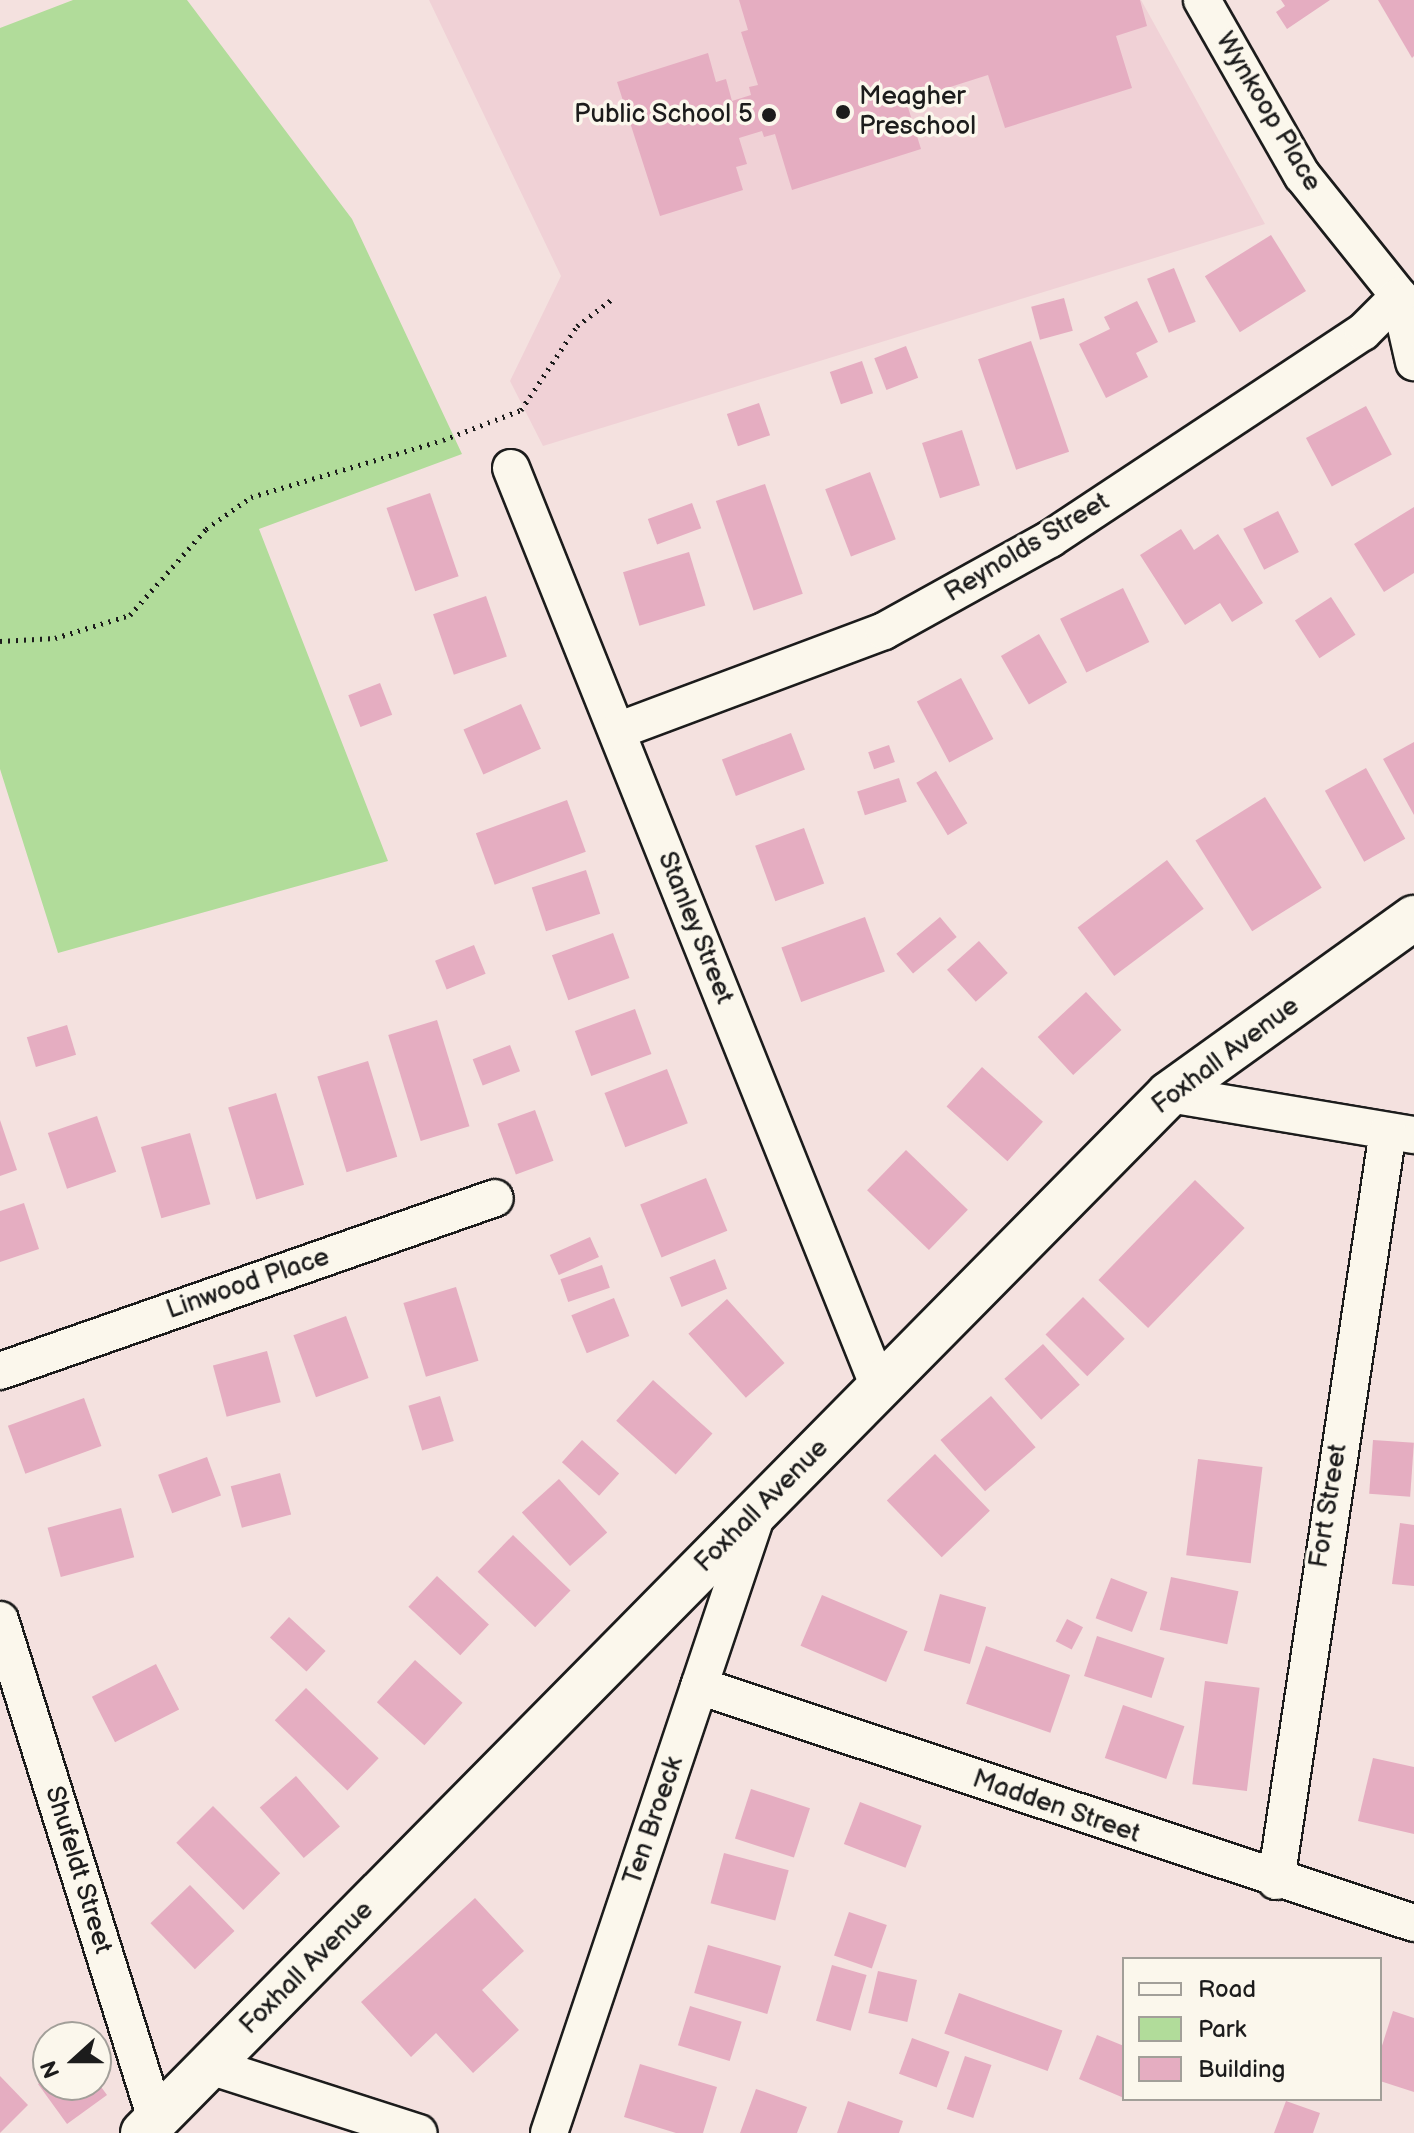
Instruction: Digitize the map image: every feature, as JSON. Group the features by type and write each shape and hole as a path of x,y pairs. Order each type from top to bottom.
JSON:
{"street":[{"name":"Wynkoop Place","path":"1202,0 1302,175 1406,298 1414,362"},
{"name":"Reynolds Street","path":"617,731 884,631 1022,555 1363,332 1406,298"},
{"name":"Stanley Street","path":"511,468 879,1387"},
{"name":"Foxhall Avenue","path":"150,2126 1169,1094 1414,918"},
{"path":"1169,1094 1401,1133"},
{"name":"Fort Street","path":"1276,1881 1401,1133"},
{"name":"Linwood Place","path":"0,1371 495,1198"},
{"name":"Ten Broeck","path":"549,2133 759,1509"},
{"name":"Shufeldt Street","path":"0,1620 150,2126"},
{"name":"Madden Street","path":"699,1686 1276,1881 1414,1923"},
{"path":"210,2066 419,2133"}],"path":[{"path":"0,641 55,638 130,615 206,529 251,497 443,440 521,410 577,326 612,299"},
{"path":"513,413 517,426"}],"shaded area":[{"name":"Meagher Preschool","path":"429,0 1141,0 1265,224 543,446 510,381 561,276"}],"green space":[{"path":"73,0 187,0 352,219 462,454 259,529 388,861 58,953 0,769 0,28"}],"building":[{"name":"Public School 5","path":"739,0 1140,0 1147,26 1116,36 1132,88 1005,128 988,75 906,101 921,149 792,190 775,134 764,137 762,131 739,138 747,164 736,167 743,190 660,216 617,82 708,53 716,82 726,79 732,101 751,95 749,87 758,85 741,32 748,30"},
{"path":"1281,0 1330,0 1287,29 1276,12 1285,6"},
{"path":"1378,0 1414,0 1412,58"},
{"path":"1271,235 1306,291 1240,332 1205,276"},
{"path":"1174,268 1196,322 1169,333 1147,279"},
{"path":"1064,298 1073,331 1040,340 1031,307"},
{"path":"1137,301 1158,342 1136,353 1148,377 1106,398 1079,344 1110,329 1104,317"},
{"path":"1031,341 1069,452 1016,470 978,359"},
{"path":"906,346 918,378 886,390 874,358"},
{"path":"862,361 873,393 841,404 830,372"},
{"path":"759,403 770,435 738,446 727,414"},
{"path":"1366,406 1392,455 1332,486 1306,438"},
{"path":"962,430 980,485 940,498 922,443"},
{"path":"870,472 896,539 851,556 825,489"},
{"path":"765,484 803,594 754,611 716,501"},
{"path":"430,493 459,576 415,591 387,508"},
{"path":"692,503 701,528 657,544 648,519"},
{"path":"1414,507 1414,573 1384,592 1354,544"},
{"path":"1278,511 1299,552 1264,570 1243,529"},
{"path":"1181,529 1194,550 1218,534 1263,603 1232,622 1220,603 1185,625 1140,555"},
{"path":"689,552 705,606 639,626 623,572"},
{"path":"1123,588 1149,642 1086,673 1060,619"},
{"path":"486,596 507,657 454,675 433,614"},
{"path":"1331,597 1356,635 1319,658 1295,620"},
{"path":"1039,634 1067,682 1029,704 1001,656"},
{"path":"961,678 993,739 949,762 917,701"},
{"path":"380,683 392,715 360,727 348,695"},
{"path":"521,704 541,749 483,774 463,730"},
{"path":"791,733 805,769 736,796 722,760"},
{"path":"1414,742 1414,815 1383,759"},
{"path":"889,745 895,762 874,769 868,752"},
{"path":"1366,768 1405,839 1364,862 1325,791"},
{"path":"936,771 967,823 948,835 916,783"},
{"path":"899,778 907,802 865,815 857,792"},
{"path":"1265,797 1322,888 1252,931 1195,840"},
{"path":"567,800 586,852 495,885 476,833"},
{"path":"804,828 824,883 775,901 755,846"},
{"path":"1167,860 1204,909 1114,976 1078,927"},
{"path":"586,870 600,914 546,931 532,888"},
{"path":"865,917 885,972 801,1002 781,947"},
{"path":"940,917 957,937 913,974 896,954"},
{"path":"613,933 629,978 568,1000 552,955"},
{"path":"979,941 1008,973 976,1002 947,970"},
{"path":"474,945 486,974 447,989 435,961"},
{"path":"1086,992 1121,1030 1073,1075 1038,1037"},
{"path":"635,1009 651,1054 591,1076 575,1031"},
{"path":"437,1020 469,1126 421,1141 388,1035"},
{"path":"67,1025 76,1055 36,1067 27,1037"},
{"path":"510,1045 520,1071 483,1085 473,1059"},
{"path":"368,1061 397,1157 347,1172 317,1076"},
{"path":"982,1067 1043,1122 1007,1161 947,1106"},
{"path":"667,1069 688,1123 625,1147 604,1093"},
{"path":"276,1093 304,1185 256,1199 228,1108"},
{"path":"535,1110 553,1161 516,1174 497,1124"},
{"path":"97,1116 116,1172 67,1189 48,1133"},
{"path":"0,1120 17,1170 0,1176"},
{"path":"190,1133 210,1204 161,1218 141,1147"},
{"path":"906,1150 968,1210 929,1250 867,1190"},
{"path":"706,1178 727,1231 662,1257 640,1205"},
{"path":"1195,1180 1245,1228 1148,1328 1098,1280"},
{"path":"24,1203 39,1249 0,1262 0,1211"},
{"path":"590,1237 599,1257 559,1275 550,1255"},
{"path":"715,1259 727,1289 682,1307 670,1277"},
{"path":"602,1265 610,1288 568,1302 560,1279"},
{"path":"456,1287 479,1361 426,1377 403,1303"},
{"path":"1083,1297 1125,1339 1087,1376 1046,1334"},
{"path":"614,1298 629,1336 587,1353 571,1315"},
{"path":"727,1299 785,1363 746,1398 688,1334"},
{"path":"346,1316 369,1378 316,1397 293,1335"},
{"path":"1043,1344 1080,1385 1041,1420 1004,1379"},
{"path":"267,1351 281,1402 227,1417 213,1365"},
{"path":"653,1380 712,1434 676,1474 616,1421"},
{"path":"440,1396 454,1441 422,1451 408,1406"},
{"path":"991,1396 1036,1447 985,1491 940,1440"},
{"path":"84,1398 101,1446 25,1474 8,1426"},
{"path":"582,1440 619,1473 599,1496 562,1462"},
{"path":"1373,1440 1414,1443 1410,1497 1369,1494"},
{"path":"935,1454 990,1511 942,1557 887,1501"},
{"path":"207,1457 221,1496 172,1513 158,1475"},
{"path":"1198,1459 1263,1467 1251,1563 1186,1555"},
{"path":"280,1473 291,1515 242,1528 231,1486"},
{"path":"559,1479 607,1533 570,1566 522,1512"},
{"path":"121,1508 134,1557 61,1577 48,1528"},
{"path":"1400,1523 1414,1525 1414,1586 1392,1584"},
{"path":"513,1535 571,1591 535,1627 478,1572"},
{"path":"437,1576 489,1624 460,1655 408,1607"},
{"path":"1171,1577 1238,1591 1227,1644 1160,1630"},
{"path":"1111,1578 1147,1592 1132,1632 1096,1618"},
{"path":"940,1594 986,1607 970,1664 924,1651"},
{"path":"822,1595 908,1631 886,1682 801,1646"},
{"path":"289,1617 326,1651 306,1672 270,1637"},
{"path":"1067,1619 1083,1627 1072,1649 1056,1641"},
{"path":"1097,1636 1165,1658 1152,1698 1084,1676"},
{"path":"986,1646 1070,1675 1050,1733 966,1704"},
{"path":"415,1660 463,1703 424,1745 377,1702"},
{"path":"156,1664 179,1709 115,1742 92,1697"},
{"path":"1205,1681 1260,1688 1247,1791 1192,1784"},
{"path":"306,1688 379,1758 347,1791 275,1720"},
{"path":"1123,1705 1184,1726 1166,1779 1105,1758"},
{"path":"1373,1758 1414,1767 1414,1834 1358,1821"},
{"path":"296,1776 340,1827 304,1858 260,1807"},
{"path":"751,1789 810,1808 794,1858 735,1838"},
{"path":"860,1802 922,1826 905,1868 844,1844"},
{"path":"213,1806 280,1873 243,1910 176,1843"},
{"path":"724,1853 789,1870 775,1921 711,1903"},
{"path":"190,1885 234,1931 195,1969 150,1923"},
{"path":"475,1898 524,1951 482,1990 519,2030 473,2073 436,2033 411,2057 361,2002"},
{"path":"849,1912 887,1925 872,1969 834,1955"},
{"path":"708,1945 781,1966 767,2014 694,1993"},
{"path":"832,1965 867,1975 851,2031 816,2021"},
{"path":"878,1971 917,1980 907,2022 868,2013"},
{"path":"959,1993 1062,2031 1048,2071 944,2033"},
{"path":"690,2006 742,2022 730,2061 678,2045"},
{"path":"1393,2011 1414,2018 1414,2092 1382,2082 1382,2046"},
{"path":"1097,2035 1122,2045 1122,2097 1079,2079"},
{"path":"912,2038 950,2052 937,2087 899,2074"},
{"path":"965,2056 991,2065 973,2118 947,2109"},
{"path":"640,2064 717,2087 703,2133 676,2133 624,2117"},
{"path":"0,2076 28,2105 0,2133"},
{"path":"756,2089 807,2107 797,2133 740,2133"},
{"path":"50,2101 99,2101 67,2124"},
{"path":"848,2101 903,2121 899,2133 837,2133"},
{"path":"1286,2101 1320,2113 1313,2133 1274,2133"}],"place":[{"name":"Meagher Preschool","path":"843,112"},
{"name":"Public School 5","path":"769,115"}]}
